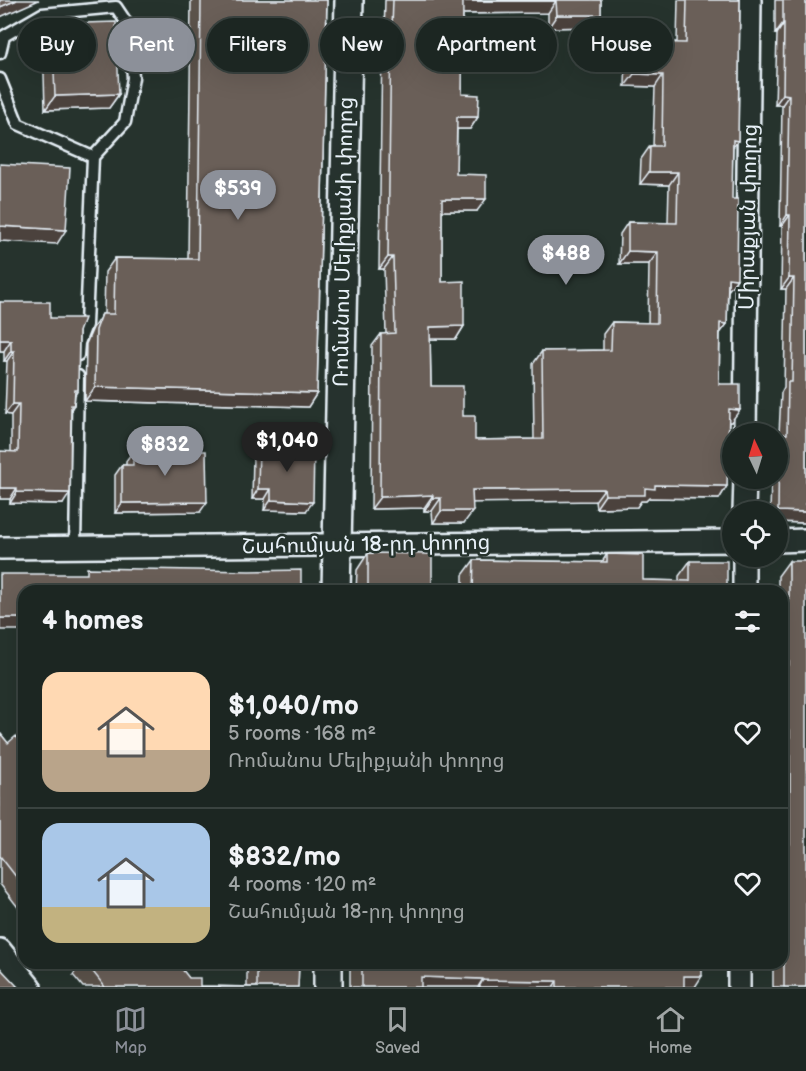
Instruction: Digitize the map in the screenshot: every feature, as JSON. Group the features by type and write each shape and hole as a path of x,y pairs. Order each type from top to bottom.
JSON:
{"street":[{"name":"Ռոմանոս Մելիքյանի փողոց","path":"336,585 349,0"},
{"name":"Միրաքյան փողոց","path":"745,423 750,0"},
{"path":"788,541 806,540"},
{"name":"Շահումյան 18-րդ փողոց","path":"0,548 722,541"},
{"path":"744,567 744,585"},
{"path":"0,950 30,987"},
{"path":"328,969 328,987"},
{"path":"739,969 739,987"}],"lane":[{"path":"0,53 4,36 42,14 116,7 130,28 133,78 124,122 93,157 86,325 79,343 75,547"},
{"path":"0,79 18,124 93,157"}],"building":[{"path":"0,0 17,0 0,7"},
{"path":"201,0 327,0 327,18 320,18 320,72 325,72 317,393 95,387 96,330 102,314 114,314 115,258 198,259"},
{"path":"393,0 601,0 601,15 557,15 556,1 463,1 463,18 416,18 416,72 462,72 462,94 479,95 478,117 457,117 456,174 486,175 486,199 442,199 442,282 464,281 464,326 430,327 431,386 463,386 463,416 475,416 475,440 543,439 542,351 611,350 612,322 657,323 658,252 628,251 628,222 677,223 678,172 649,172 650,146 662,146 663,75 634,74 634,72 673,72 673,43 686,43 687,0 740,0 738,141 733,140 732,199 738,199 737,279 728,278 727,324 720,323 719,384 740,384 740,410 729,409 729,423 722,423 722,486 655,485 655,489 645,488 645,495 605,495 604,489 472,490 473,511 441,511 441,498 433,498 433,495 380,497 381,334 395,333 393,257 388,257 390,72 404,72 404,18 392,18"},
{"path":"783,0 806,0 806,512 788,511 788,501 778,501 778,489 788,489 788,382 792,382 794,278 789,278 790,215 787,215 789,95 783,94"},
{"path":"108,22 108,72 118,72 119,94 55,96 54,72 96,72 96,23"},
{"path":"0,164 70,168 66,230 0,226"},
{"path":"0,302 50,302 50,318 84,318 79,332 78,390 75,390 74,405 71,405 70,493 17,492 17,488 0,488 0,451 18,452 19,404 13,404 14,351 11,351 11,340 0,340"},
{"path":"259,447 314,449 313,502 271,500 271,489 258,489"},
{"path":"133,451 206,451 207,502 122,503 122,465 133,465"},
{"path":"368,553 432,554 432,585 368,585"},
{"path":"607,554 643,555 643,580 690,581 690,561 722,561 722,567 727,567 727,585 473,585 474,560 607,562"},
{"path":"789,561 806,561 806,987 784,987 784,969 788,969 788,844 790,844"},
{"path":"87,568 301,570 301,585 18,585 18,618 0,618 0,574 87,574"},
{"path":"0,733 8,743 16,736 18,739 18,879 0,856"},
{"path":"0,968 18,987 0,987"},
{"path":"91,969 182,969 189,978 200,978 200,986 257,987 105,987"},
{"path":"257,969 299,969 298,987 257,987"},
{"path":"362,969 702,969 702,976 684,976 684,987 557,987 557,981 421,977 421,987 362,987"}]}
